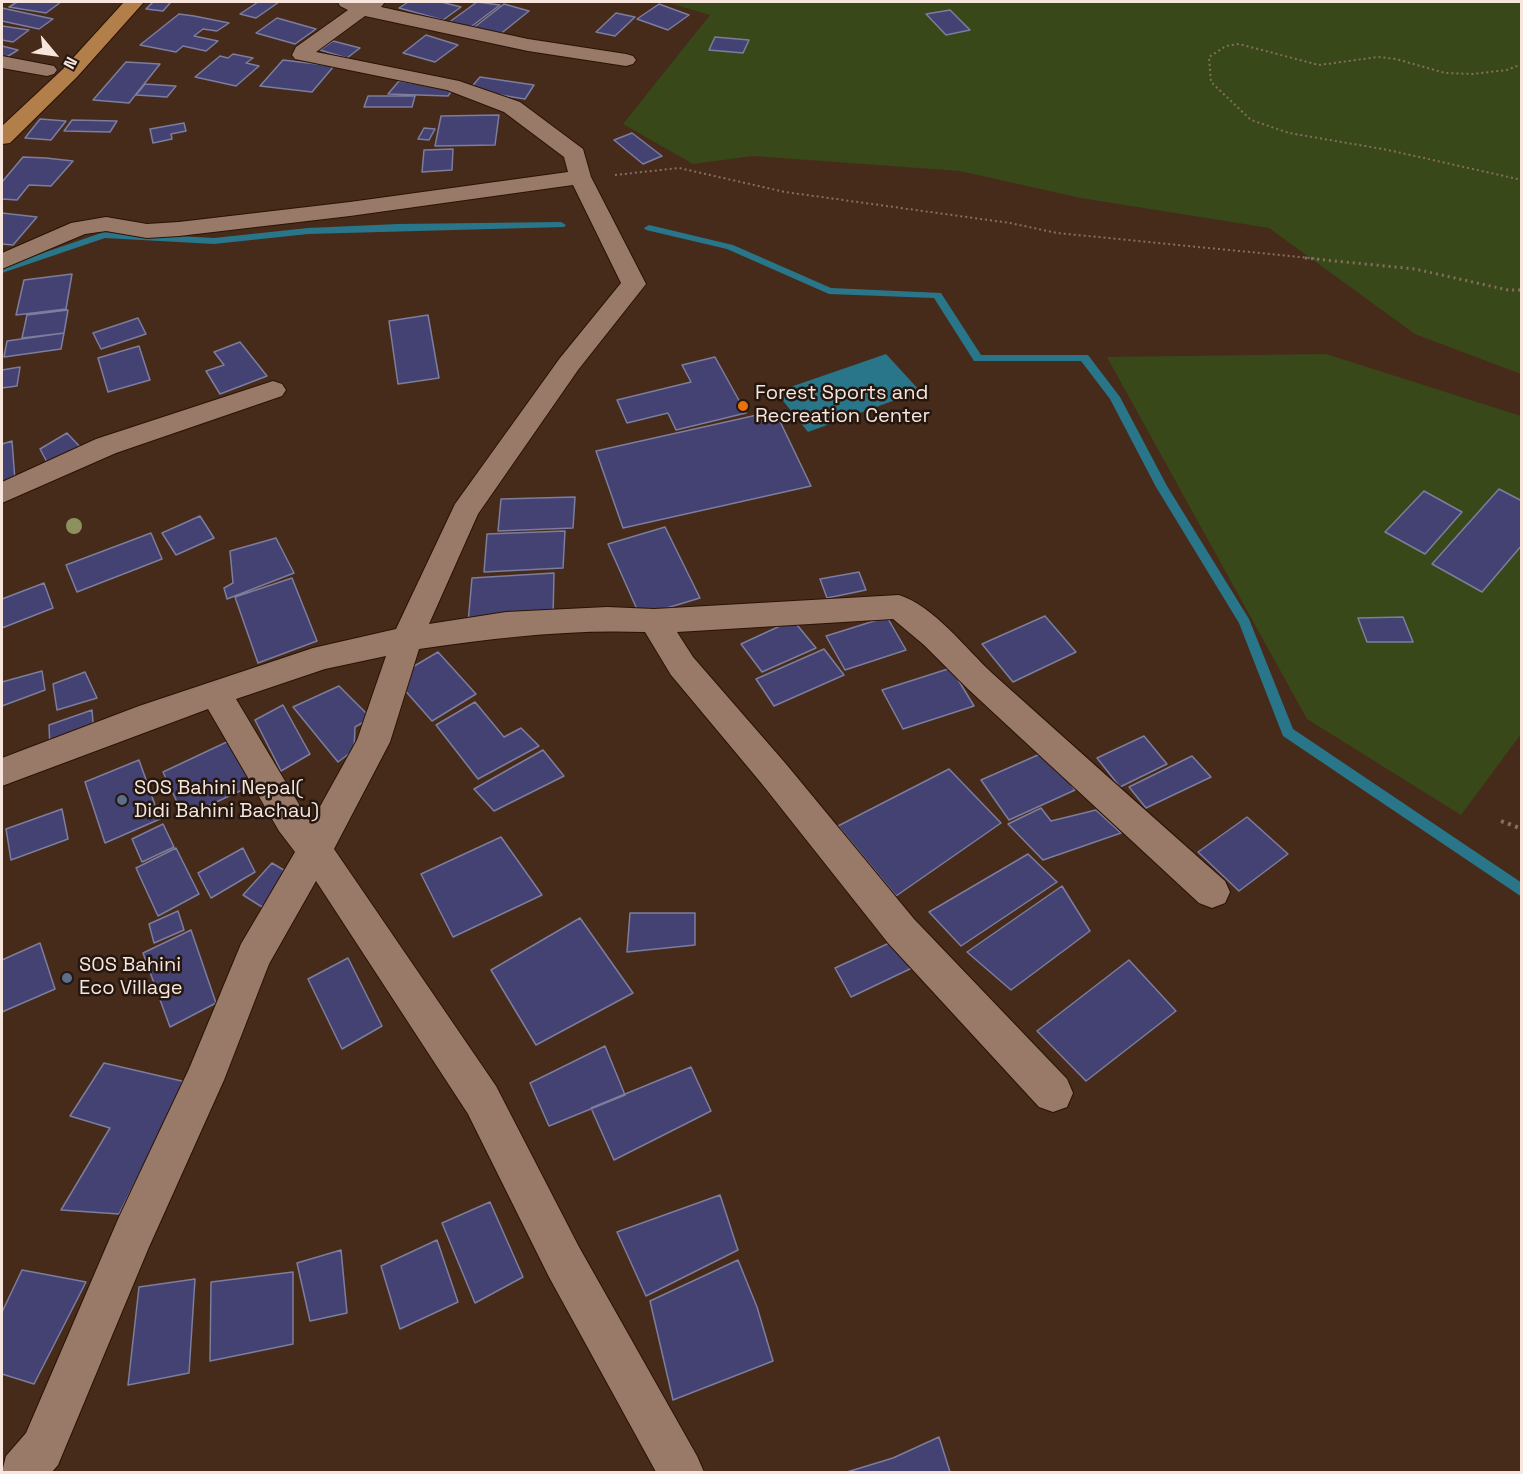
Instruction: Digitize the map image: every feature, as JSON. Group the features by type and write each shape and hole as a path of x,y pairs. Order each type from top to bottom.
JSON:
{"main road":[{"path":"2,112 47,70 112,2"},
{"path":"2,138 70,73 134,2"}],"street":[{"path":"22,1473 42,1449 134,1232 204,1080 254,956 373,742 407,639 465,511 570,364 634,284 580,177 575,154 512,106 452,85 302,55 303,51 362,4 528,45 626,60"},
{"path":"2,62 47,70"},
{"path":"2,262 79,228 106,224 147,231 179,229 350,209 580,177"},
{"path":"2,493 106,446 273,390"},
{"path":"2,772 151,715 324,657 407,639 506,624 607,619 654,621 899,607 935,636 979,680 1212,892"},
{"path":"654,621 682,666 774,774 901,931 1053,1093"},
{"path":"216,694 291,821 315,850 482,1100 564,1262 681,1473"}],"path":[{"path":"1521,64 1518,67 1499,71 1473,74 1444,73 1412,62 1378,57 1360,57 1321,66 1251,47 1229,45 1209,57 1211,82 1251,120 1289,133 1388,150 1521,180"},
{"path":"580,177 680,168 785,192 1010,223 1057,233 1415,269 1508,290 1521,290"},
{"path":"1501,821 1521,829"}],"green space":[{"path":"666,2 1521,2 1521,374 1415,334 1269,228 1081,198 960,171 753,156 693,164 623,124 710,15"},
{"path":"1326,354 1521,416 1521,734 1461,815 1307,719 1107,357"}],"water":[{"path":"886,354 920,391 808,432 776,392"}],"building":[{"path":"17,2 61,2 46,13 9,7"},
{"path":"153,2 171,2 163,11 146,9"},
{"path":"258,2 279,2 256,18 240,14"},
{"path":"408,2 441,2 461,7 443,20 399,8"},
{"path":"477,2 500,5 468,29 448,23"},
{"path":"504,4 529,11 498,36 472,29"},
{"path":"659,4 689,15 668,30 637,19"},
{"path":"2,8 53,19 39,29 2,21"},
{"path":"950,10 970,30 946,35 926,14"},
{"path":"616,13 635,17 615,36 596,32"},
{"path":"179,14 229,23 217,31 203,29 194,36 218,41 206,51 183,46 176,52 140,45"},
{"path":"277,18 316,29 295,44 256,33"},
{"path":"2,26 29,30 13,42 2,40"},
{"path":"426,35 458,45 435,62 403,53"},
{"path":"715,37 749,40 743,53 709,50"},
{"path":"333,41 360,48 347,58 320,50"},
{"path":"2,46 18,50 5,58 2,57"},
{"path":"233,54 253,58 246,63 259,66 236,86 195,77 220,56 228,58"},
{"path":"283,60 334,66 312,92 260,86"},
{"path":"126,62 160,64 129,103 93,100"},
{"path":"480,77 534,85 525,99 469,90"},
{"path":"399,81 453,89 448,96 388,94"},
{"path":"145,84 176,86 167,97 136,95"},
{"path":"368,96 415,96 412,107 364,107"},
{"path":"499,115 495,145 435,146 441,116"},
{"path":"40,119 66,121 51,140 25,138"},
{"path":"72,120 117,121 110,132 64,131"},
{"path":"184,123 186,131 171,134 172,139 153,143 150,129"},
{"path":"424,128 435,129 429,140 418,139"},
{"path":"632,133 662,156 643,164 614,140"},
{"path":"453,149 452,170 422,172 424,150"},
{"path":"23,157 73,161 51,186 29,185 17,200 2,199 2,182"},
{"path":"2,213 37,217 13,245 2,244"},
{"path":"72,274 66,309 16,315 24,280"},
{"path":"68,310 64,333 22,338 27,315"},
{"path":"428,315 439,378 398,384 389,321"},
{"path":"138,318 146,334 101,349 93,333"},
{"path":"64,333 61,349 4,357 7,341"},
{"path":"240,342 267,376 220,394 206,371 224,365 214,352"},
{"path":"139,346 150,380 108,392 98,358"},
{"path":"715,357 746,413 676,430 668,413 627,423 617,400 691,382 682,365"},
{"path":"20,367 17,386 2,388 2,370"},
{"path":"775,411 811,486 623,528 596,451"},
{"path":"67,433 82,449 48,464 40,449"},
{"path":"12,441 15,480 2,485 2,444"},
{"path":"1499,489 1522,501 1522,545 1482,592 1432,564"},
{"path":"1424,491 1462,512 1425,554 1385,532"},
{"path":"575,497 573,528 498,531 501,499"},
{"path":"200,516 214,538 176,555 162,533"},
{"path":"665,527 700,598 640,616 608,544"},
{"path":"565,531 563,568 484,572 487,534"},
{"path":"151,533 162,559 77,592 66,565"},
{"path":"276,538 294,573 227,599 224,588 233,583 230,551"},
{"path":"859,572 866,590 827,598 820,579"},
{"path":"554,573 553,618 468,623 472,578"},
{"path":"292,578 317,641 258,663 235,597"},
{"path":"44,583 53,608 2,628 2,599"},
{"path":"1045,616 1076,652 1013,682 982,644"},
{"path":"887,617 906,650 845,670 826,636"},
{"path":"1403,617 1413,642 1367,642 1358,618"},
{"path":"793,620 816,648 762,672 741,644"},
{"path":"824,649 844,675 774,706 756,679"},
{"path":"438,652 476,694 432,721 394,678"},
{"path":"951,668 974,706 903,729 882,690"},
{"path":"42,671 45,690 2,706 2,682"},
{"path":"85,672 97,698 57,710 53,684"},
{"path":"339,686 371,718 355,727 354,750 338,762 293,707"},
{"path":"475,702 504,737 521,728 539,746 478,779 436,725"},
{"path":"283,705 310,754 281,771 255,720"},
{"path":"92,710 94,735 50,750 49,725"},
{"path":"1144,736 1167,764 1120,787 1097,758"},
{"path":"231,740 253,785 184,817 163,772"},
{"path":"543,750 564,776 494,811 474,789"},
{"path":"1047,751 1075,790 1009,820 981,780"},
{"path":"1192,756 1211,777 1146,808 1129,787"},
{"name":"SOS Bahini Nepal( Didi Bahini Bachau)","path":"139,760 160,819 105,843 85,782"},
{"path":"949,769 1001,823 896,896 838,826"},
{"path":"1041,808 1051,821 1096,810 1121,833 1043,860 1008,824"},
{"path":"62,809 68,839 11,860 6,829"},
{"path":"1247,817 1288,854 1239,891 1198,852"},
{"path":"163,824 174,847 142,862 132,839"},
{"path":"501,837 542,895 453,937 421,874"},
{"path":"176,848 199,894 158,916 136,868"},
{"path":"243,848 255,872 211,898 198,873"},
{"path":"1028,854 1057,882 961,946 929,912"},
{"path":"272,863 292,875 262,907 243,895"},
{"path":"1062,886 1090,931 1011,990 967,952"},
{"path":"178,911 184,930 154,943 149,924"},
{"path":"630,913 695,913 695,945 627,952"},
{"path":"580,918 633,993 536,1045 491,970"},
{"path":"191,930 216,1003 170,1027 143,953"},
{"path":"898,939 914,967 851,997 835,968"},
{"path":"40,943 55,989 2,1012 2,960"},
{"path":"348,958 382,1026 342,1049 308,979"},
{"path":"1129,960 1176,1011 1086,1081 1037,1031"},
{"path":"605,1046 625,1095 549,1126 530,1083"},
{"path":"104,1063 186,1082 119,1214 61,1210 110,1128 70,1116"},
{"path":"691,1067 711,1111 614,1160 591,1108"},
{"path":"720,1195 738,1250 646,1296 617,1232"},
{"path":"490,1202 523,1277 475,1303 442,1223"},
{"path":"437,1240 458,1302 400,1329 381,1266"},
{"path":"341,1250 347,1313 310,1321 297,1263"},
{"path":"738,1260 757,1307 773,1361 673,1400 650,1301"},
{"path":"22,1270 86,1282 34,1384 2,1374 2,1312"},
{"path":"293,1272 293,1344 210,1361 211,1282"},
{"path":"195,1279 189,1373 128,1385 139,1287"},
{"path":"939,1437 950,1472 847,1472 893,1458"}],"waterway":[{"path":"2,270 104,235 214,241 308,231 398,227 561,225"},
{"path":"649,228 730,247 829,291 937,295 978,359 1084,357 1115,397 1162,487 1245,622 1288,732 1522,891"}],"place":[{"name":"Forest Sports and Recreation Center","path":"743,406"},
{"name":"SOS Bahini Nepal( Didi Bahini Bachau)","path":"122,800"},
{"name":"SOS Bahini Eco Village","path":"67,978"}]}
